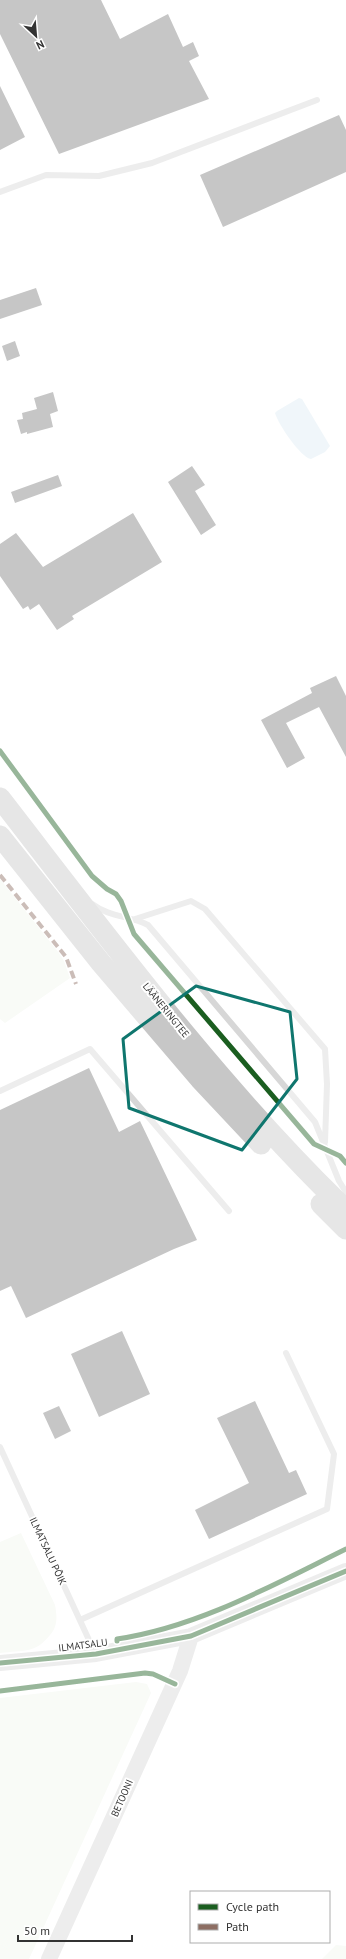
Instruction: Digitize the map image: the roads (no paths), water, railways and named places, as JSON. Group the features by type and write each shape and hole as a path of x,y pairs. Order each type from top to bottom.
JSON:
{"highway":[{"name":"LÄÄNERINGTEE","path":"0,798 69,887 235,1094 299,1164 345,1223"},
{"name":"LÄÄNERINGTEE","path":"4,845 101,963 200,1078 286,1171 345,1223"}],"street":[{"name":"ILMATSALU","path":"0,1663 96,1654 191,1636 346,1572"},
{"name":"BETOONI","path":"49,1959 180,1671 191,1636"}],"lane":[{"path":"0,192 46,174 100,176 152,163 317,100"},
{"path":"69,887 94,906 107,913 128,919 191,901 205,909 325,1049 327,1084 325,1145"},
{"path":"135,918 148,925 315,1122 339,1180 346,1192"},
{"path":"0,1091 90,1049 229,1211"},
{"path":"80,1620 328,1509 334,1454 286,1352"},
{"name":"ILMATSALU PÕIK","path":"0,1447 96,1654"}]}
